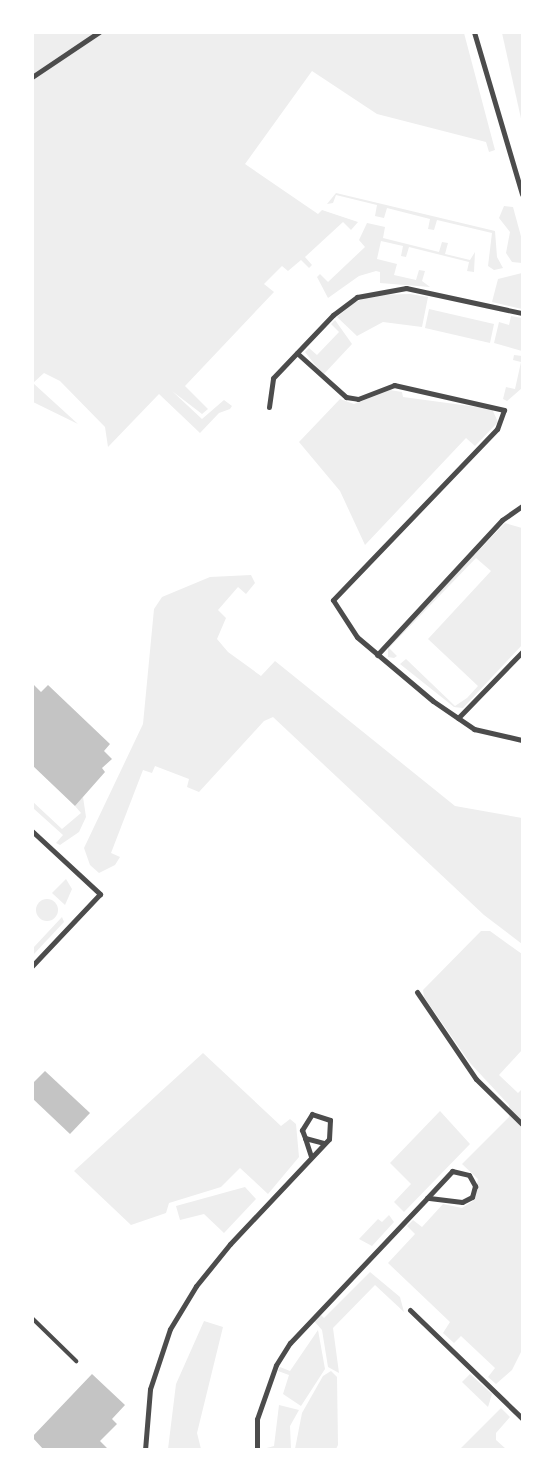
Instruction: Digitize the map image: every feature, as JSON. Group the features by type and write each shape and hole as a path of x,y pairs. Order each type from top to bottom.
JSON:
{"street":[{"path":"32,77 99,32"},
{"path":"474,32 522,194"},
{"path":"268,407 273,378 342,308 377,290 406,288 522,313"},
{"path":"297,353 346,397 358,399 394,385 504,410 497,429 333,600 357,637 458,718 474,729 522,740"},
{"path":"377,654 502,520 522,506"},
{"path":"458,718 522,652"},
{"path":"32,831 100,894 32,966"},
{"path":"417,992 476,1079 522,1124"},
{"path":"145,1450 150,1389 170,1329 230,1244 324,1143 333,1131 330,1120 322,1114 305,1120 305,1138 311,1156"},
{"path":"305,1138 324,1143"},
{"path":"257,1450 257,1419 276,1365 290,1343 427,1198 452,1172 469,1176 476,1186 472,1196 462,1202 427,1198"},
{"path":"410,1310 522,1418"}],"lane":[{"path":"32,841 38,836"},
{"path":"32,1318 76,1360"}],"shaded area":[{"path":"32,33 464,33 495,150 489,152 486,142 377,114 312,71 245,164 318,214 322,210 358,222 351,230 343,222 305,257 312,265 309,268 301,260 288,271 282,266 264,284 274,292 185,386 208,409 202,414 172,391 202,419 224,400 232,406 230,409 219,413 200,433 159,394 108,447 105,427 60,381 44,373 33,383 78,424 33,402"},
{"path":"502,33 522,33 522,123"},
{"path":"336,193 495,231 497,257 503,268 494,270 488,266 492,233 437,220 434,230 428,229 430,219 387,208 384,218 375,216 377,205 336,195 333,203 327,204"},
{"path":"504,206 513,207 522,240 522,263 512,262 506,253 510,232 499,218"},
{"path":"367,223 385,227 383,238 439,252 442,242 448,243 445,254 470,260 475,252 474,272 467,271 469,262 409,247 406,257 401,256 403,246 381,241 377,259 397,264 394,275 416,280 419,270 425,271 422,281 430,287 380,283 380,272 376,271 359,276 328,298 317,277 320,274 328,282 365,247 359,240"},
{"path":"522,273 522,309 492,302 498,279"},
{"path":"410,294 428,297 422,327 383,322 357,336 337,317 355,302 374,295"},
{"path":"429,309 494,324 490,343 425,328"},
{"path":"511,316 522,318 522,351 494,343 499,322 509,325"},
{"path":"335,320 352,344 323,375 305,352 309,348 317,355 339,332 331,324"},
{"path":"514,355 522,356 522,388 507,401 503,399 506,387 515,389 521,362 513,360"},
{"path":"390,390 402,392 403,397 492,409 498,422 475,446 466,438 365,545 340,491 299,442 340,399 354,404"},
{"path":"505,523 522,528 522,645 463,708 454,707 400,664 406,659 455,706 467,698 478,686 428,639 491,571 476,558 389,648 397,656 394,658 388,657 388,645"},
{"path":"251,575 255,583 246,594 238,587 218,610 226,618 217,639 228,652 261,676 275,661 455,806 522,818 522,944 484,915 273,717 264,721 199,792 187,787 189,779 155,766 152,773 143,770 111,853 120,857 115,865 99,873 90,865 84,848 143,724 154,609 162,597 210,577"},
{"path":"83,797 86,817 79,832 60,845 56,843 63,835 33,808 32,801 62,829 81,813 75,806"},
{"path":"66,879 72,889 65,905 52,893"},
{"path":"47,899 55,902 58,910 55,918 47,921 39,918 36,910 39,902"},
{"path":"62,917 64,922 33,955 33,948"},
{"path":"481,931 490,931 522,954 522,1050 499,1075 518,1093 522,1089 522,1350 512,1370 496,1384 488,1377 495,1368 461,1336 454,1343 443,1333 450,1322 388,1263 415,1234 407,1226 413,1220 422,1227 443,1204 462,1208 473,1201 478,1179 462,1164 509,1117 509,1105 470,1063 424,997 423,990"},
{"path":"203,1053 281,1126 290,1119 296,1124 299,1157 268,1194 240,1168 221,1187 169,1203 166,1213 131,1225 74,1171"},
{"path":"440,1111 470,1144 404,1212 394,1202 411,1184 390,1163"},
{"path":"245,1187 256,1199 224,1233 204,1214 180,1220 176,1206"},
{"path":"389,1215 394,1222 372,1246 359,1239 378,1219 382,1222"},
{"path":"370,1272 400,1297 404,1312 375,1285 333,1328 339,1373 328,1367 322,1330 314,1321 320,1314 324,1318"},
{"path":"204,1321 223,1327 197,1433 201,1449 168,1449 176,1384"},
{"path":"318,1330 325,1369 301,1406 283,1394 289,1375 278,1371 280,1367 290,1371"},
{"path":"331,1371 337,1377 338,1445 336,1449 295,1449 302,1413 323,1376"},
{"path":"470,1374 492,1394 488,1407 462,1382"},
{"path":"279,1405 299,1410 290,1426 291,1449 263,1449 274,1446"},
{"path":"501,1408 510,1417 496,1433 496,1440 506,1449 460,1449"}],"building":[{"path":"34,685 41,692 48,685 110,744 104,751 112,759 102,768 105,772 75,806 32,765"},
{"path":"45,1071 90,1113 70,1134 32,1098 32,1084"},
{"path":"92,1374 125,1405 112,1419 117,1424 100,1441 109,1450 44,1450 32,1437"}]}
